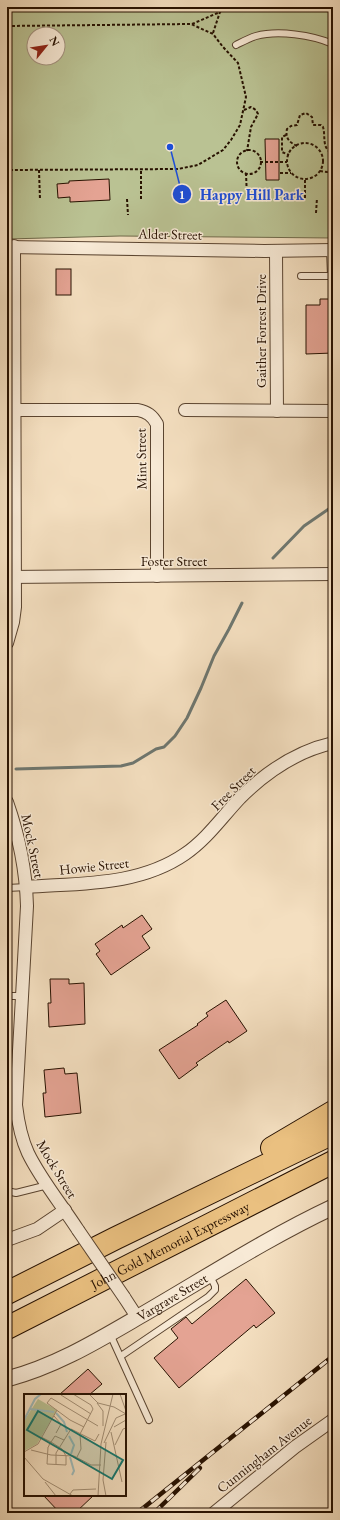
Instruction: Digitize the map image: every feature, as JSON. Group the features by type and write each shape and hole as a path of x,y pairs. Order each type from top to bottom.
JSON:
{"highway":[{"path":"116,1238 333,1112"},
{"name":"John Gold Memorial Expressway","path":"7,1293 116,1238 333,1133"},
{"name":"John Gold Memorial Expressway","path":"7,1328 333,1162"},
{"path":"241,1210 333,1174"}],"street":[{"name":"Alder Street","path":"11,246 276,251 332,250"},
{"path":"7,643 14,615 11,577 11,246"},
{"name":"Gaither Forrest Drive","path":"276,251 277,411"},
{"name":"Mint Street","path":"10,410 138,410 146,412 153,417 156,424 157,576"},
{"path":"185,410 333,411"},
{"name":"Foster Street","path":"11,577 333,574"},
{"name":"Free Street","path":"162,868 200,843 241,798 262,778 286,761 320,746 333,743"},
{"name":"Mock Street","path":"7,802 15,824 27,887 28,906 23,996 12,1085 23,1140 34,1165 137,1317"},
{"name":"Howie Street","path":"27,887 114,881 148,874 162,868"},
{"name":"Vargrave Street","path":"7,1379 64,1359 110,1334 137,1317 212,1280 288,1230 333,1207"},
{"path":"7,1240 37,1229 65,1210"},
{"name":"Cunningham Avenue","path":"214,1513 295,1447 333,1420"}],"lane":[{"path":"236,45 256,36 265,34 293,34 318,38 333,44"},
{"path":"301,276 332,276 332,250"},
{"path":"7,888 27,887"},
{"path":"7,996 23,996"},
{"path":"7,1191 16,1193 48,1185"},
{"path":"121,1356 208,1297 215,1290 212,1280"},
{"path":"110,1334 149,1420"}],"path":[{"path":"7,26 191,24 220,12 226,7"},
{"path":"213,34 220,12"},
{"path":"7,170 188,168 211,158 222,150 231,140 240,125 244,110 246,96 238,63 213,34 191,24"},
{"path":"244,110 251,107 256,110 258,114 251,127 246,151"},
{"path":"289,155 282,152 282,137 286,135 288,127 298,125 300,115 306,113 312,117 313,125 323,126 324,144 328,151 333,154"},
{"path":"286,135 290,142 297,146"},
{"path":"306,144 312,145 321,153 323,159 320,171 316,176 305,179 299,178 292,173 287,162 291,150 297,146 306,144"},
{"path":"250,150 257,154 260,162 259,168 250,174 239,169 237,161 240,154 246,151 250,150"},
{"path":"260,162 287,162"},
{"path":"141,169 141,199"},
{"path":"39,170 40,200"},
{"path":"320,171 327,172 333,170"},
{"path":"246,173 247,198"},
{"path":"280,173 292,173"},
{"path":"305,179 305,198"},
{"path":"316,198 316,213"},
{"path":"127,199 128,215"}],"green space":[{"path":"7,7 333,7 333,238 120,236 7,239"}],"building":[{"path":"265,139 279,139 279,180 266,180"},
{"path":"109,179 110,200 70,202 70,197 58,198 57,184 69,183 69,181"},
{"path":"56,269 71,269 71,295 56,295"},
{"path":"320,299 333,299 333,353 306,354 306,305 320,305"},
{"path":"142,915 152,929 142,936 150,948 111,975 96,954 100,951 95,944 122,925 123,928"},
{"path":"50,979 69,979 69,984 84,983 85,1024 49,1027 48,1003 51,1003"},
{"path":"226,1000 247,1031 229,1043 228,1041 196,1063 198,1065 179,1079 159,1050 198,1025 197,1024 208,1016 206,1013"},
{"path":"64,1068 65,1074 77,1073 81,1113 45,1117 43,1093 46,1093 44,1070"},
{"path":"246,1279 275,1313 256,1328 254,1325 179,1388 154,1358 178,1338 171,1329 186,1317 192,1324"},
{"path":"88,1369 102,1384 90,1394 60,1394"},
{"path":"44,1496 93,1496 75,1513 60,1513"}],"waterway":[{"path":"273,558 304,526 333,506"},
{"path":"16,769 121,766 133,763 156,749 164,747 175,736 187,718 214,656 242,603"}],"railway":[{"path":"137,1513 333,1356"},
{"path":"154,1513 200,1468"}],"place":[{"name":"Happy Hill Park","path":"170,147"}]}
